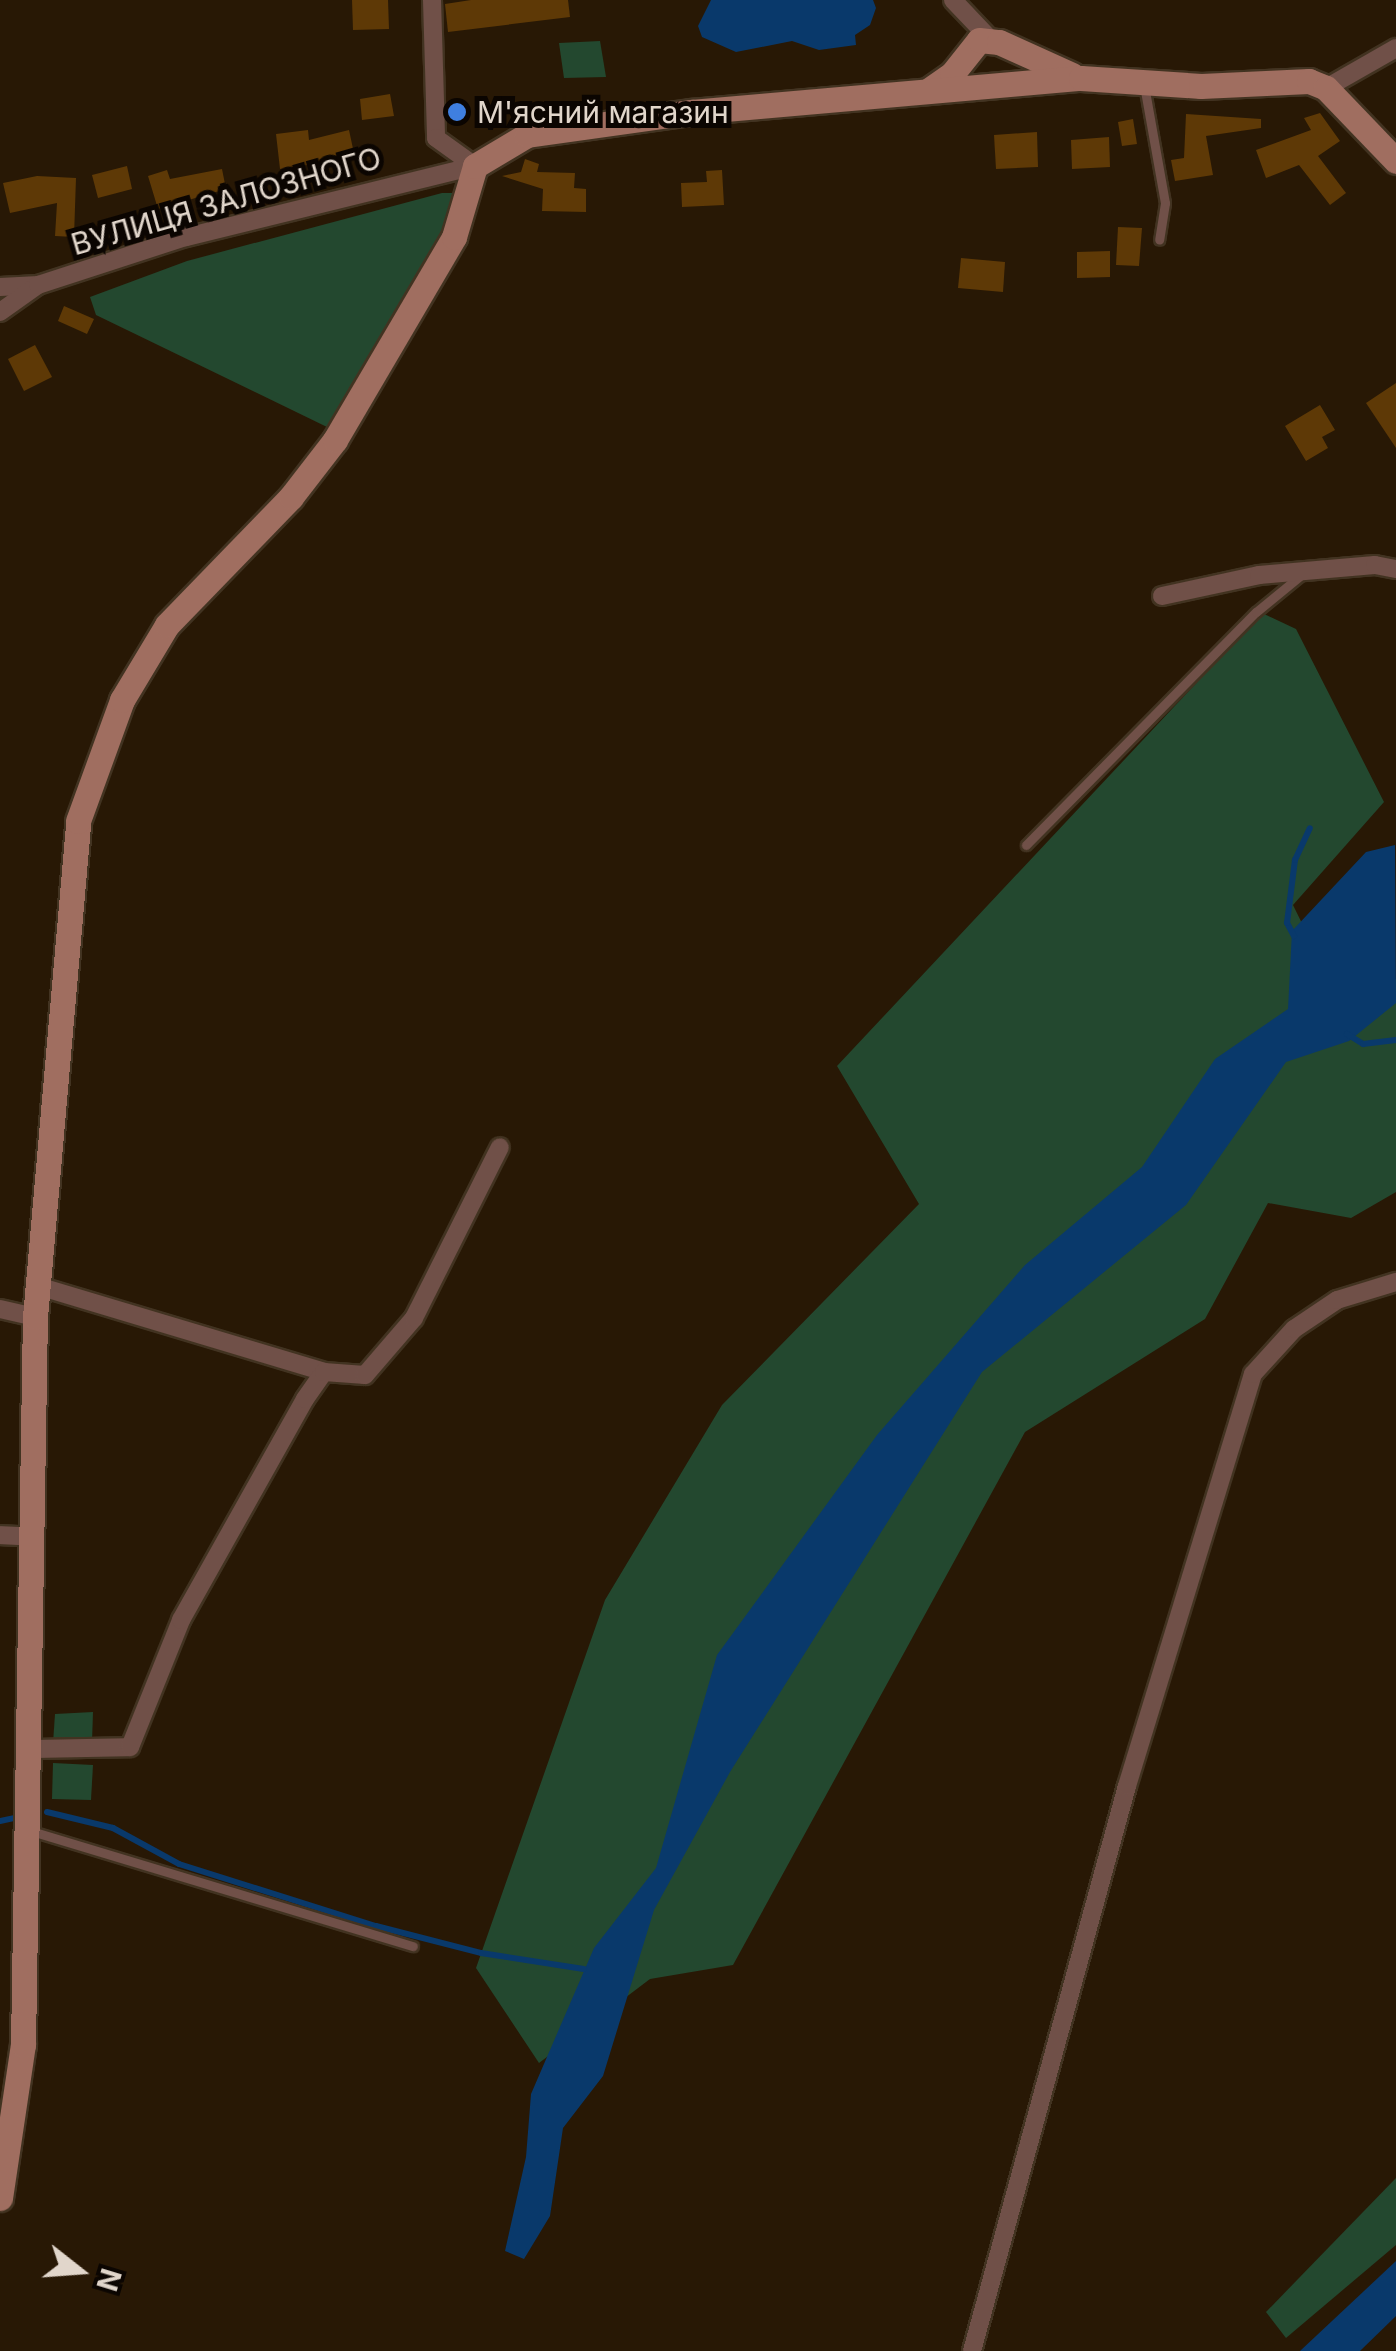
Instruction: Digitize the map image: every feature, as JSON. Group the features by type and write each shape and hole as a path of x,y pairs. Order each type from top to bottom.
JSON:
{"street":[{"path":"432,0 436,138 475,166"},
{"path":"956,4 998,44 1007,76 986,86"},
{"path":"956,4 967,77 986,86"},
{"path":"929,90 963,60 978,40 998,44 1082,78"},
{"path":"1326,88 1396,48"},
{"path":"0,2198 22,2045 35,1537 35,1317 78,821 122,700 167,625 291,497 335,440 454,237 475,166 527,135 929,90 1082,78 1144,85 1277,79 1326,88 1396,161"},
{"name":"ВУЛИЦЯ ЗАЛОЗНОГО","path":"0,312 38,285 186,237 475,166"},
{"path":"0,288 38,285"},
{"path":"1162,596 1307,570 1396,568"},
{"path":"38,1286 324,1372 365,1375 414,1318 500,1147"},
{"path":"972,2351 1127,1786 1253,1374 1294,1329 1338,1300 1396,1282"},
{"path":"0,1309 35,1317"},
{"path":"30,1750 130,1747 180,1620 324,1372"},
{"path":"0,1535 35,1537"}],"lane":[{"path":"1144,85 1166,203 1159,240"},
{"path":"1026,845 1256,612 1307,570"},
{"path":"28,1830 412,1946"}],"green space":[{"path":"600,41 606,77 564,78 559,43"},
{"path":"442,193 456,193 461,204 327,427 96,315 90,297 187,261"},
{"path":"1262,613 1296,629 1384,802 1293,905 1319,958 1396,979 1396,1192 1351,1218 1268,1203 1205,1319 1025,1432 733,1965 650,1979 539,2063 476,1968 605,1600 722,1405 919,1204 837,1066"},
{"path":"93,1712 92,1742 53,1743 55,1714"},
{"path":"53,1763 93,1765 91,1800 52,1799"},
{"path":"1396,2178 1396,2245 1286,2338 1266,2312"}],"water":[{"path":"711,0 873,0 876,8 870,25 855,35 856,45 819,50 792,41 736,52 702,37 698,26"},
{"path":"1395,845 1396,1003 1349,1041 1286,1062 1186,1205 982,1372 730,1772 654,1910 603,2076 563,2128 550,2216 524,2259 505,2251 526,2157 531,2094 594,1948 656,1868 717,1655 877,1435 1025,1265 1142,1167 1215,1059 1288,1009 1292,931 1366,852"},
{"path":"1396,2261 1396,2316 1360,2351 1300,2351"}],"building":[{"path":"352,0 388,0 389,29 353,30"},
{"path":"471,0 568,0 570,17 448,32 445,4"},
{"path":"390,94 394,116 362,120 360,99"},
{"path":"1320,113 1340,141 1318,156 1346,193 1330,205 1299,165 1266,178 1256,150 1311,130 1304,118"},
{"path":"1186,114 1261,119 1261,128 1206,136 1213,175 1175,181 1171,160 1184,158"},
{"path":"1133,119 1137,144 1122,146 1118,122"},
{"path":"308,130 309,140 349,130 355,158 280,169 276,134"},
{"path":"1037,132 1038,167 996,169 994,135"},
{"path":"1109,137 1110,167 1072,169 1071,140"},
{"path":"525,159 539,164 537,172 575,173 574,188 586,189 586,212 542,211 543,189 502,176 521,172"},
{"path":"127,166 132,189 98,198 92,175"},
{"path":"222,169 226,189 158,209 148,176 167,170 170,179"},
{"path":"722,170 724,205 682,207 681,183 707,182 706,171"},
{"path":"37,176 76,178 74,237 55,236 57,203 10,213 3,183"},
{"path":"1118,227 1142,228 1139,266 1116,265"},
{"path":"1110,251 1110,277 1077,278 1077,252"},
{"path":"961,258 1005,262 1003,292 958,288"},
{"path":"64,306 94,319 87,334 58,321"},
{"path":"35,345 52,377 24,391 8,359"},
{"path":"1396,383 1396,448 1366,403"},
{"path":"1320,405 1335,430 1322,437 1328,448 1306,461 1285,426"}],"waterway":[{"path":"1294,936 1287,923 1295,860 1310,828"},
{"path":"1347,1034 1363,1044 1396,1040"},
{"path":"47,1812 113,1828 179,1864 376,1926 481,1953 584,1969"},
{"path":"0,1821 14,1818"}],"place":[{"name":"М'ясний магазин","path":"457,112"}]}
